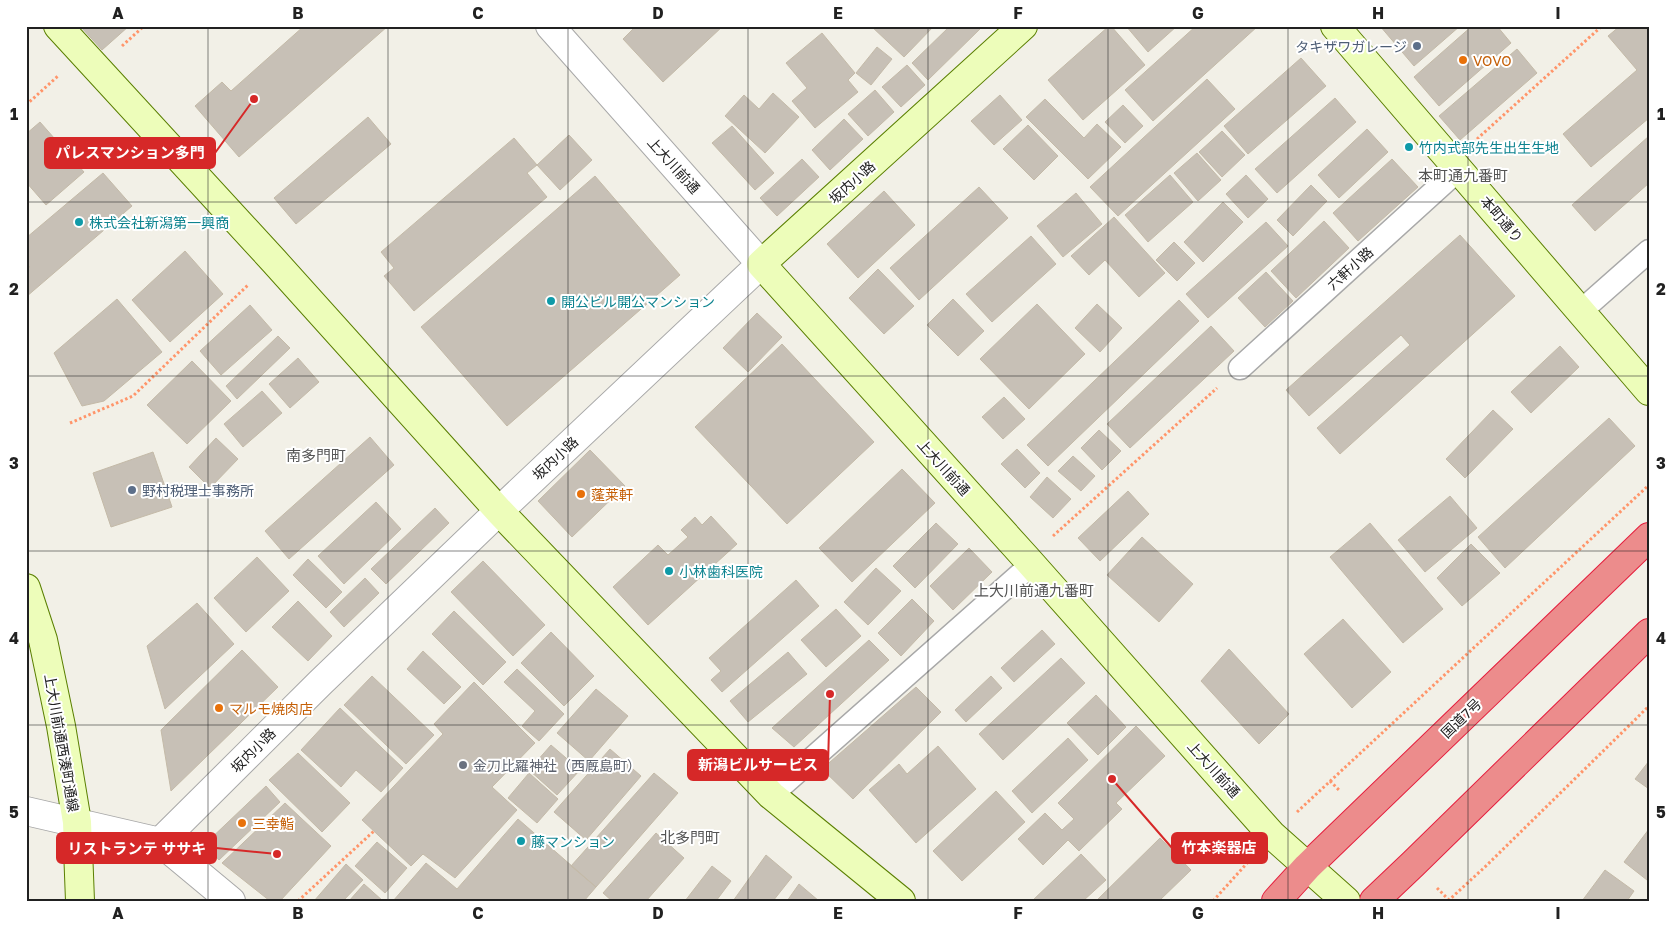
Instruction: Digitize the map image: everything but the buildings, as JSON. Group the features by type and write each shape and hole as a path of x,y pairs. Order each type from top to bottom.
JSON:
{"highway":[{"name":"国道7号","path":"1276,901 1307,867 1649,537"},
{"path":"1374,901 1649,633"}],"street":[{"path":"58,26 274,261 499,511 771,794 901,901"},
{"name":"上大川前通","path":"550,26 1272,835 1346,901"},
{"name":"坂内小路","path":"160,842 320,683 499,511 761,264 1023,26"},
{"name":"本町通り","path":"1335,26 1649,390"},
{"name":"上大川前通西湊町通線","path":"26,588 43,640 61,726 77,822 80,901"},
{"path":"26,811 160,842 231,901"}],"lane":[{"name":"六軒小路","path":"1240,368 1456,165"},
{"path":"1581,311 1649,251"},
{"path":"771,794 1030,562"}],"path":[{"path":"1456,165 1602,26"},
{"path":"26,104 83,54"},
{"path":"70,423 133,396 274,261"},
{"path":"1030,562 1240,368"},
{"path":"1213,901 1272,835 1649,485"},
{"path":"1448,901 1649,706"},
{"path":"298,901 374,831"}],"place":[{"name":"タキザワガレージ","path":"1417,46"},
{"name":"VOVO","path":"1463,60"},
{"name":"パレスマンション多門","path":"254,99"},
{"name":"竹内式部先生出生生地","path":"1409,147"},
{"name":"株式会社新潟第一興商","path":"79,222"},
{"name":"開公ビル開公マンション","path":"551,301"},
{"name":"野村税理士事務所","path":"132,490"},
{"name":"蓬莱軒","path":"581,494"},
{"name":"小林歯科医院","path":"669,571"},
{"name":"新潟ビルサービス","path":"830,694"},
{"name":"マルモ焼肉店","path":"219,708"},
{"name":"金刀比羅神社（西厩島町）","path":"463,765"},
{"name":"竹本楽器店","path":"1112,779"},
{"name":"三幸鮨","path":"242,823"},
{"name":"藤マンション","path":"521,841"},
{"name":"リストランテ ササキ","path":"277,854"}],"district":[{"name":"本町通九番町","path":"1463,175"},
{"name":"南多門町","path":"316,455"},
{"name":"上大川前通九番町","path":"1034,590"},
{"name":"北多門町","path":"690,837"}]}
